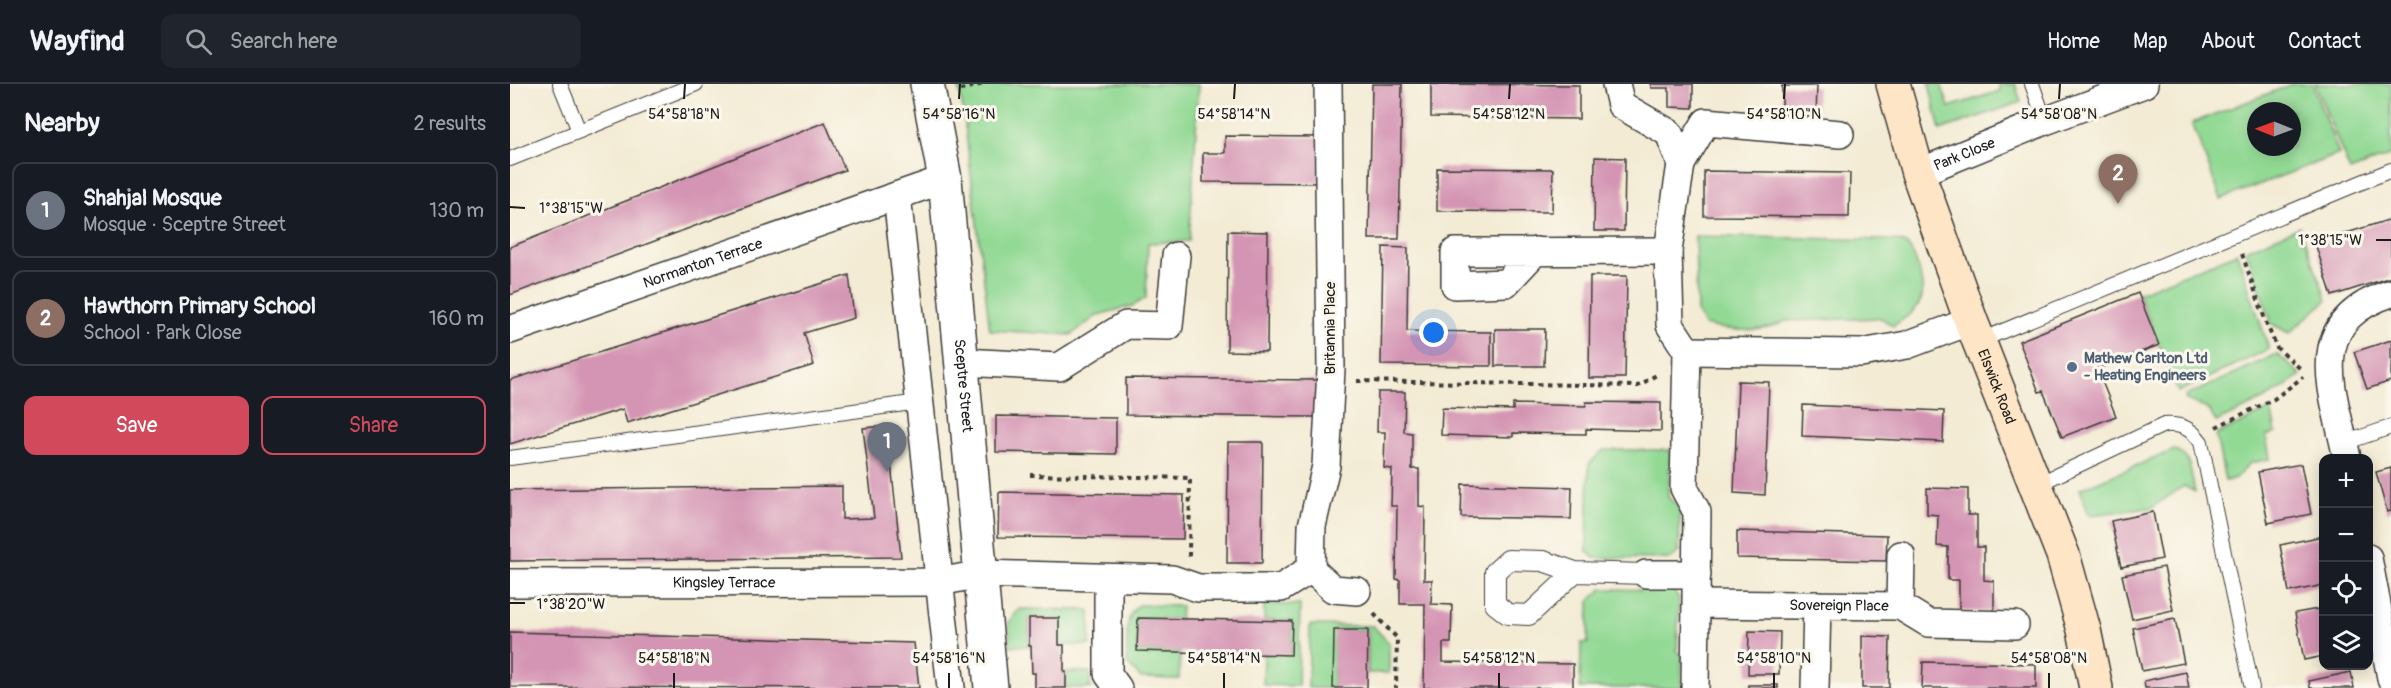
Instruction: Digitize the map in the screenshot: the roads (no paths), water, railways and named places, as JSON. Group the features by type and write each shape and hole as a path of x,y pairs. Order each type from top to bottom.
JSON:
{"main road":[{"name":"Elswick Road","path":"1893,84 1918,173 1975,331 2063,555 2084,630 2096,688"}],"street":[{"name":"Sceptre Street","path":"927,84 945,179 991,688"},
{"name":"Britannia Place","path":"1311,569 1312,526 1326,466 1331,369 1328,84"},
{"path":"1616,84 1621,105 1669,133 1681,164"},
{"name":"Park Close","path":"1918,173 2045,121 2144,84"},
{"path":"1695,688 1697,512 1684,488 1687,362 1670,325 1668,251 1681,164 1706,122 1840,134"},
{"name":"Normanton Terrace","path":"510,330 945,179"},
{"path":"897,196 951,688"},
{"path":"1536,251 1668,251"},
{"path":"963,362 1059,367 1126,325 1169,326 1176,256"},
{"path":"2346,451 2329,371 2331,343 2346,318 2376,298 2391,293"},
{"path":"1687,362 1861,353 1975,331"},
{"path":"2373,558 2391,552"},
{"path":"1900,606 1901,555"},
{"path":"2370,562 2391,678"},
{"path":"981,574 1172,579 1198,588 1281,588 1311,569 1333,589 1357,591"},
{"path":"1575,572 1697,574"},
{"name":"Kingsley Terrace","path":"510,583 939,582 981,574"},
{"path":"1108,578 1108,674 1118,688"},
{"name":"Sovereign Place","path":"1697,604 1900,606 1928,623 2015,625"},
{"path":"1815,688 1817,605"}],"lane":[{"path":"560,84 579,131"},
{"path":"510,159 696,84"},
{"path":"2032,84 2045,121"},
{"path":"1975,331 2236,236 2391,170"},
{"path":"510,458 919,402"},
{"path":"2036,485 2164,425 2184,426 2194,432 2201,442 2252,688"},
{"path":"2346,451 2391,427"}],"place":[{"name":"Hawthorn Primary School","path":"2118,204"},
{"name":"Mathew Carlton Ltd - Heating Engineers","path":"2072,367"},
{"name":"Shahjal Mosque","path":"887,472"}]}
